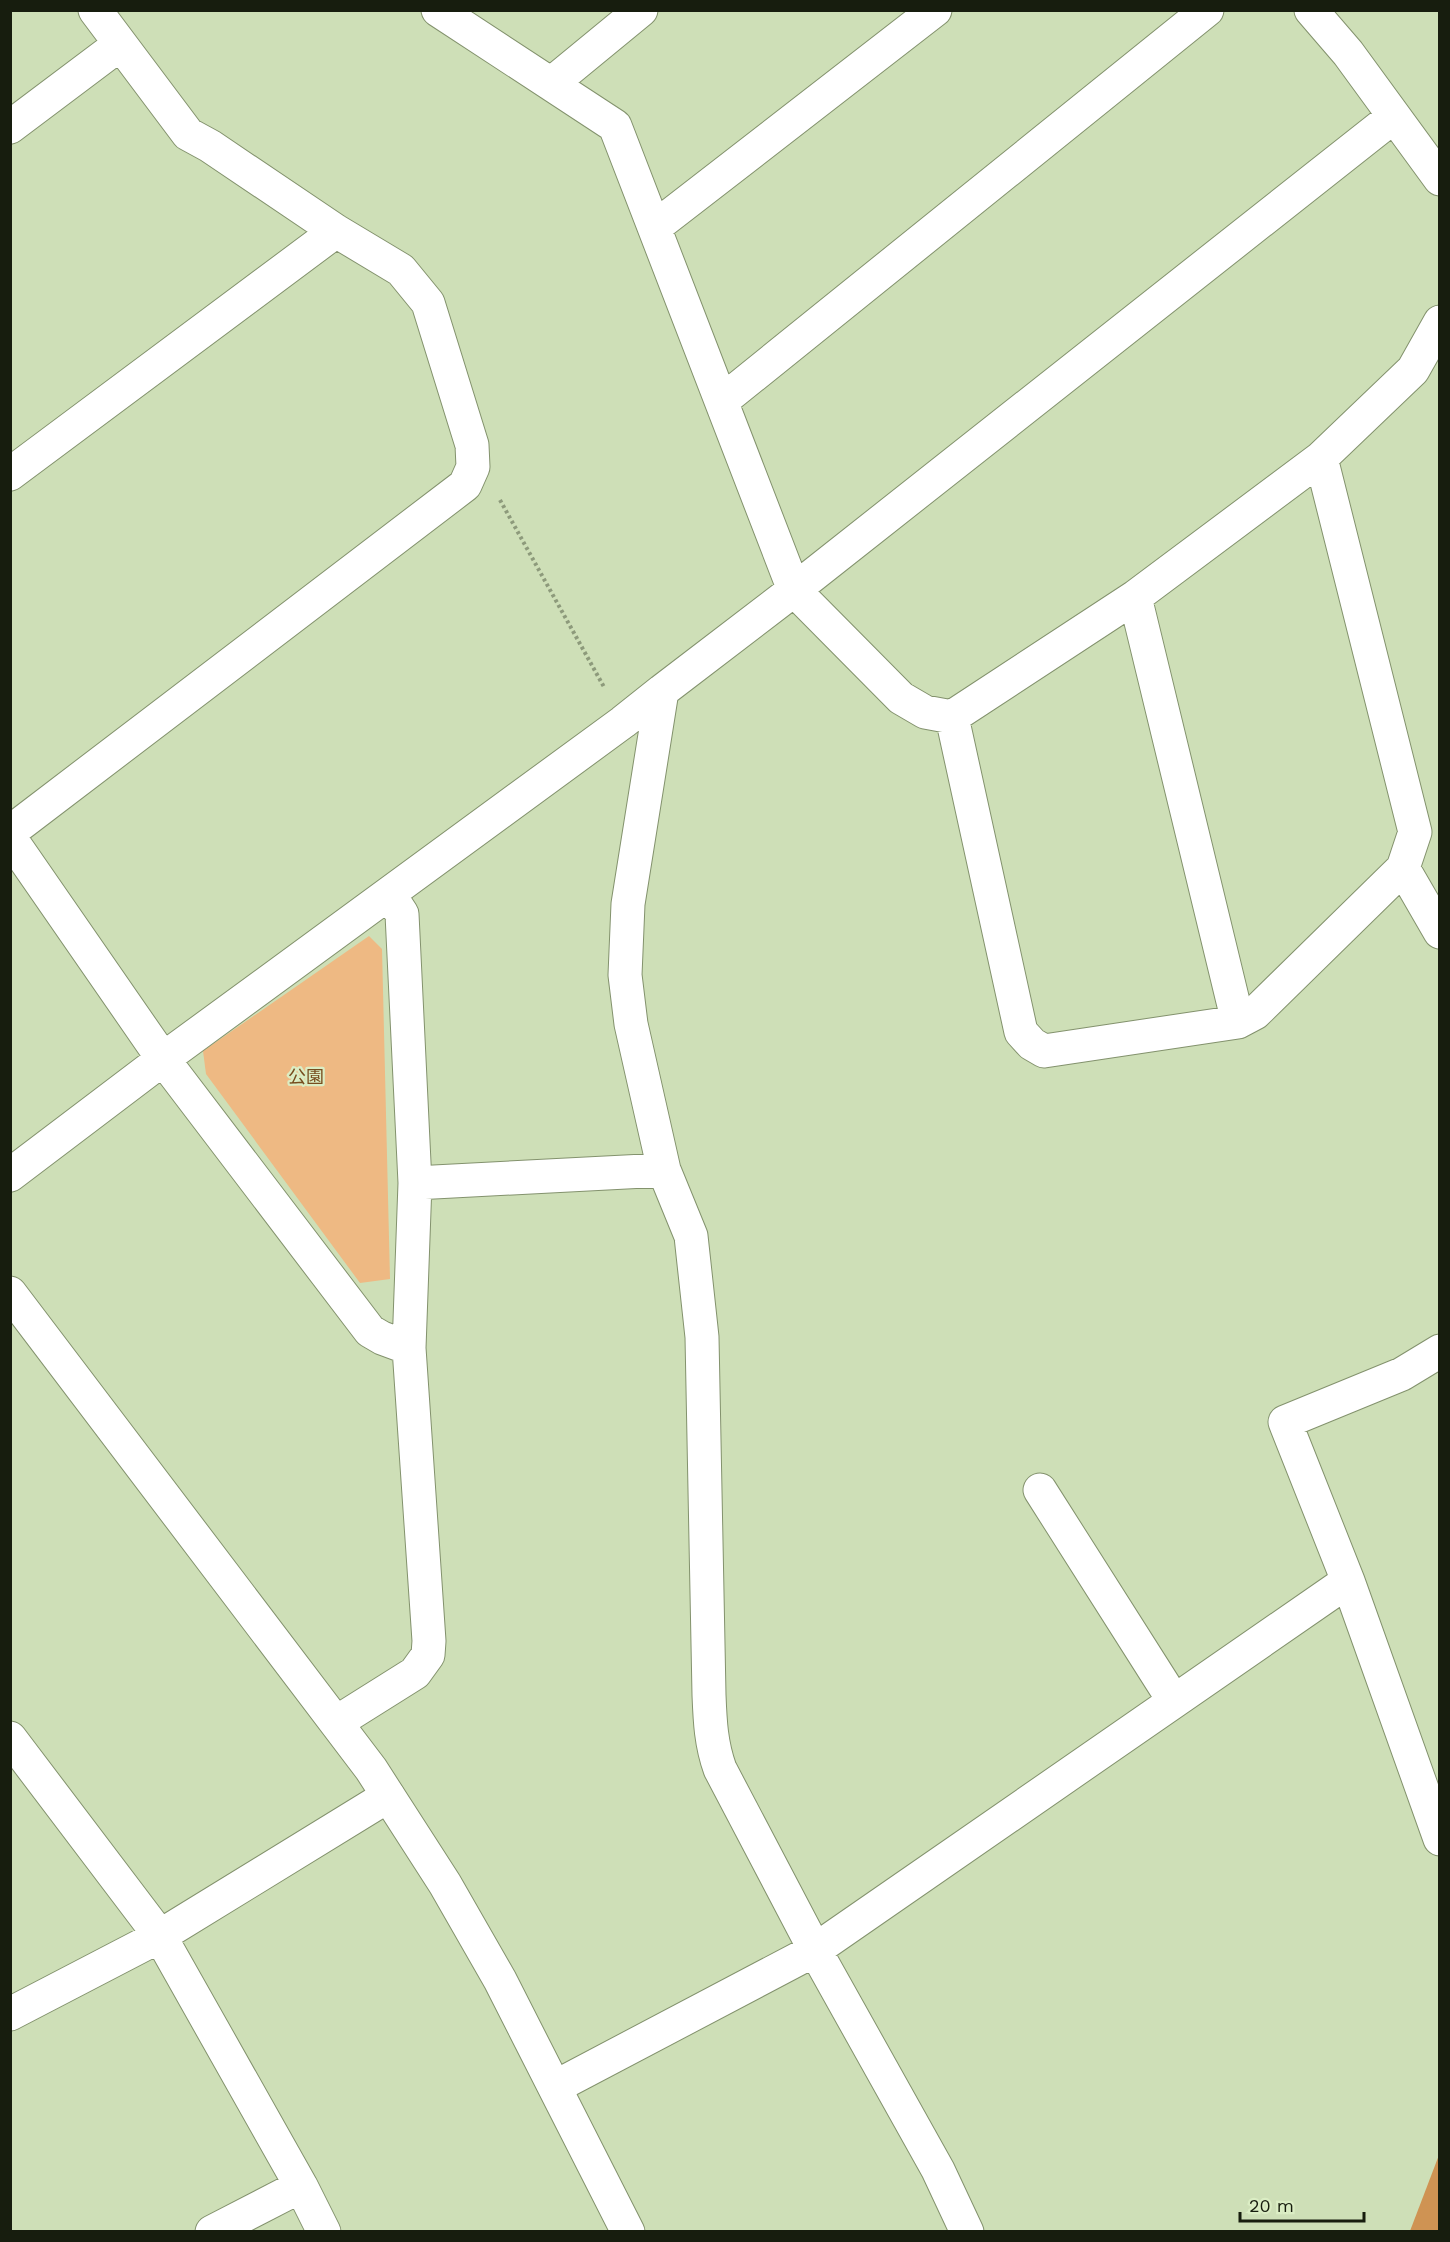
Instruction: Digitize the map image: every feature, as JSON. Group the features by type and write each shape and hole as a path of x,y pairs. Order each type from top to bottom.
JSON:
{"street":[{"path":"10,832 465,485 473,467 472,445 428,303 401,270 336,231 210,146 188,134 119,45 95,10"},
{"path":"438,10 615,126 794,590 901,698 925,711 952,717 1136,597 1321,458 1413,370 1440,322"},
{"path":"551,84 641,10"},
{"path":"655,227 935,10"},
{"path":"722,401 1207,10"},
{"path":"1311,10 1348,53 1440,179"},
{"path":"10,127 119,45"},
{"path":"10,1175 163,1059 623,722 794,590 1393,117"},
{"path":"10,474 336,231"},
{"path":"952,717 1021,1032 1032,1044 1044,1050 1238,1022 1255,1013 1403,868 1415,832 1321,458"},
{"path":"1136,597 1238,1022"},
{"path":"662,691 628,904 625,975 631,1024 664,1170 691,1236 702,1337 709,1695 710,1728 714,1751 720,1769 815,1950 938,2170 967,2232"},
{"path":"10,838 163,1059 370,1331 410,1348"},
{"path":"1403,868 1440,932"},
{"path":"337,1722 415,1673 428,1655 429,1641 410,1348 415,1183 402,914 389,894"},
{"path":"415,1183 664,1170"},
{"path":"10,1293 337,1722 388,1796 456,1903 500,1980 628,2232"},
{"path":"1440,1351 1402,1374 1285,1422 1348,1581 1440,1839"},
{"path":"1040,1490 1174,1701"},
{"path":"555,2087 815,1950 1348,1581"},
{"path":"10,1738 160,1936 301,2186 324,2232"},
{"path":"10,2014 160,1936 388,1796"},
{"path":"212,2232 301,2186"}],"path":[{"path":"473,467 494,490 623,722"}],"green space":[{"name":"公園","path":"369,936 382,949 390,1279 360,1283 206,1074 203,1051"}],"shaded area":[{"path":"1439,2155 1439,2231 1410,2231"}]}
